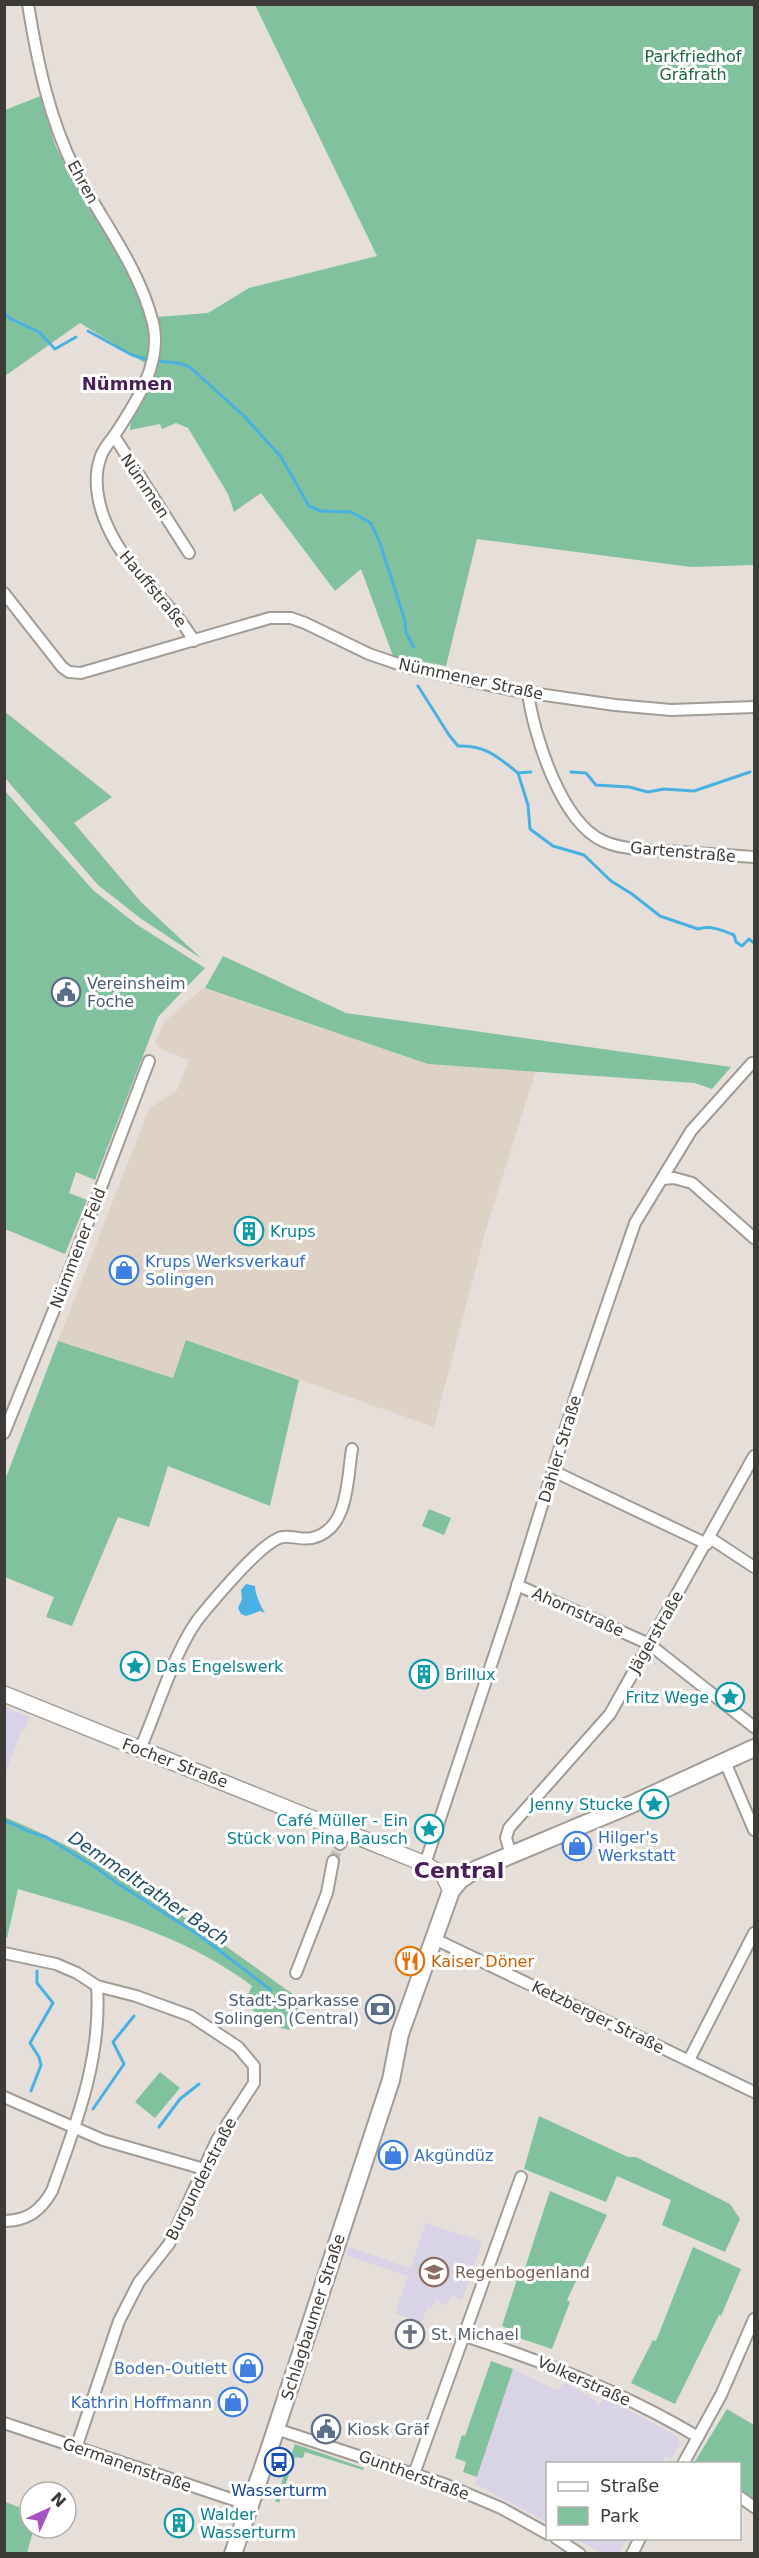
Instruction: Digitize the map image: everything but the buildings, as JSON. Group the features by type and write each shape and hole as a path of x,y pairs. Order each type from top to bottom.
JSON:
{"main road":[{"name":"Focher Straße","path":"4,1695 140,1749 343,1838 430,1866 475,1870"},
{"path":"475,1870 754,1748"},
{"path":"430,1866 444,1876 451,1891"},
{"name":"Schlagbaumer Straße","path":"233,2553 391,2080 399,2034 451,1891 460,1880 475,1870"},
{"name":"Schlagbaumer Straße","path":"452,1911 475,1870"},
{"name":"Schlagbaumer Straße","path":"391,2080 399,2067 449,1945 451,1891"}],"street":[{"name":"Ehren","path":"28,4 40,68 62,143 134,271 153,322 155,358"},
{"name":"Nümmen","path":"155,358 114,436 189,553"},
{"name":"Hauffstraße","path":"114,436 100,456 97,472 100,503 106,525 124,556 182,621 194,641"},
{"name":"Nümmener Straße","path":"4,593 62,667 69,672 81,673 270,618 291,618 369,654 407,667 528,693 671,710 754,707"},
{"name":"Gartenstraße","path":"528,693 534,721 553,778 576,818 591,833 601,840 627,848 754,857"},
{"name":"Nümmener Feld","path":"4,1433 84,1233 149,1061"},
{"name":"Dahler Straße","path":"430,1866 553,1471 635,1223 691,1131 752,1063"},
{"path":"662,1179 674,1178 692,1183 754,1238"},
{"path":"140,1749 190,1632 204,1611 274,1540 282,1537 315,1538 327,1532 336,1523 342,1508 352,1449"},
{"name":"Jägerstraße","path":"511,1855 506,1838 509,1828 610,1714 709,1541 754,1456"},
{"path":"553,1471 709,1541 754,1567"},
{"name":"Ahornstraße","path":"517,1585 649,1644 754,1727"},
{"path":"725,1762 754,1830"},
{"path":"296,1973 327,1893 333,1861"},
{"path":"689,2060 754,1933"},
{"name":"Ketzberger Straße","path":"449,1945 754,2092"},
{"name":"Burgunderstraße","path":"4,1953 64,1967 97,1986 163,2005 200,2020 238,2047 254,2066 254,2084 217,2140 168,2244 139,2282 118,2321 76,2448"},
{"path":"4,2222 32,2216 44,2204 52,2191 74,2127 95,2051 99,2012 97,1986"},
{"path":"4,2097 103,2140 204,2169"},
{"path":"414,2474 521,2177"},
{"path":"684,2462 721,2395 754,2319"},
{"name":"Volkerstraße","path":"465,2336 568,2372 603,2387 698,2437"},
{"name":"Germanenstraße","path":"4,2423 249,2505"},
{"name":"Guntherstraße","path":"276,2428 444,2484 501,2508 546,2533"},
{"path":"741,2498 754,2507"},
{"path":"559,2540 580,2553"}],"shaded area":[{"path":"203,988 428,1064 536,1070 487,1226 434,1427 187,1340 173,1378 58,1341 149,1109 177,1090 189,1060 161,1049 155,1042 164,1022"},
{"path":"5,1707 29,1717 5,1774"},
{"name":"Regenbogenland","path":"426,2223 481,2241 481,2246 462,2300 452,2295 447,2305 435,2300 432,2309 428,2307 421,2323 395,2313 408,2276 346,2255 349,2247 410,2268"},
{"path":"513,2369 558,2391 564,2382 597,2401 599,2406 604,2397 677,2436 680,2444 671,2460 665,2457 662,2462 546,2462 546,2521 475,2484"},
{"path":"578,2540 626,2540 618,2554 602,2553"}],"green space":[{"name":"Parkfriedhof Gräfrath","path":"255,5 754,5 754,565 691,567 477,539 446,666 393,656 361,569 335,591 261,493 234,512 228,494 188,428 176,423 162,429 160,424 130,430 138,402 159,355 157,317 208,313 249,288 377,256"},
{"path":"43,95 51,132 59,153 120,256 135,286 145,315 149,341 145,363 80,323 5,376 5,110"},
{"path":"4,711 112,797 74,823 141,902 202,959 140,918 98,885 5,778"},
{"path":"5,791 93,890 136,924 205,968 158,1017 95,1180 76,1172 69,1193 87,1200 65,1254 5,1229"},
{"path":"223,956 346,1013 731,1067 712,1089 695,1083 428,1064 205,988"},
{"path":"186,1340 299,1380 270,1506 168,1466 149,1527 118,1517 72,1626 46,1617 54,1597 5,1577 5,1480 58,1341 173,1378"},
{"path":"429,1509 451,1518 444,1535 422,1526"},
{"path":"4,1817 44,1834 121,1876 194,1924 301,2000 290,2030 273,2026 244,2003 252,1986 226,1968 170,1939 110,1917 18,1889 7,1938 5,1938"},
{"path":"160,2072 180,2088 155,2118 135,2102"},
{"path":"539,2116 628,2157 636,2157 730,2204 740,2219 725,2252 662,2225 671,2200 617,2176 606,2202 524,2169"},
{"path":"550,2191 607,2215 567,2300 570,2302 552,2349 507,2334 509,2329 502,2326 520,2270 524,2271"},
{"path":"693,2247 741,2269 721,2316 719,2315 675,2404 631,2383 653,2340 656,2341"},
{"path":"491,2361 513,2369 477,2477 463,2472 466,2462 455,2458"},
{"path":"727,2409 754,2425 754,2504 745,2496 741,2485 741,2462 695,2462"},
{"path":"295,2444 364,2468 363,2470 305,2452 303,2458 295,2457 279,2503 275,2501"},
{"path":"5,2502 18,2507 18,2540 31,2540 27,2553 5,2553"}],"water":[{"path":"246,1584 255,1586 258,1600 265,1613 260,1611 246,1616 241,1614 238,1608 242,1599 241,1590"}],"waterway":[{"path":"4,313 11,319 39,332 55,349 76,337"},
{"path":"88,331 132,355 149,360"},
{"path":"155,361 178,363 190,367 245,417 281,457 309,506 321,511 351,512 371,523 380,543 405,621 406,633 414,647"},
{"path":"418,686 458,746 476,747 483,750 497,757 518,773 531,772"},
{"path":"571,772 586,773 596,785 629,787 648,792 664,789 694,791 750,772"},
{"path":"518,773 528,805 530,829 553,846 584,855 611,881 660,916 698,929 712,928 725,931 734,935 736,942 742,946 749,939 754,943"},
{"name":"Demmeltrather Bach","path":"4,1820 46,1837 98,1869 199,1935 271,1990"},
{"path":"31,2091 41,2065 30,2043 53,2003 37,1983 37,1971"},
{"path":"93,2109 124,2064 113,2042 134,2016"},
{"path":"159,2127 180,2099 199,2084"}],"tunnel":[{"path":"333,1861 340,1844"}],"place":[{"name":"Vereinsheim Foche","path":"66,992"},
{"name":"Krups","path":"249,1231"},
{"name":"Krups Werksverkauf Solingen","path":"124,1270"},
{"name":"Das Engelswerk","path":"135,1666"},
{"name":"Brillux","path":"424,1674"},
{"name":"Fritz Wege","path":"730,1697"},
{"name":"Jenny Stucke","path":"654,1804"},
{"name":"Café Müller - Ein Stück von Pina Bausch","path":"429,1829"},
{"name":"Hilger's Werkstatt","path":"577,1846"},
{"name":"Kaiser Döner","path":"410,1961"},
{"name":"Stadt-Sparkasse Solingen (Central)","path":"380,2009"},
{"name":"Akgündüz","path":"393,2155"},
{"name":"Regenbogenland","path":"434,2272"},
{"name":"St. Michael","path":"410,2334"},
{"name":"Boden-Outlett","path":"248,2368"},
{"name":"Kathrin Hoffmann","path":"233,2402"},
{"name":"Kiosk Gräf","path":"326,2429"},
{"name":"Wasserturm","path":"279,2462"},
{"name":"Walder Wasserturm","path":"179,2523"}],"district":[{"name":"Nümmen","path":"127,383"},
{"name":"Central","path":"459,1870"}]}
